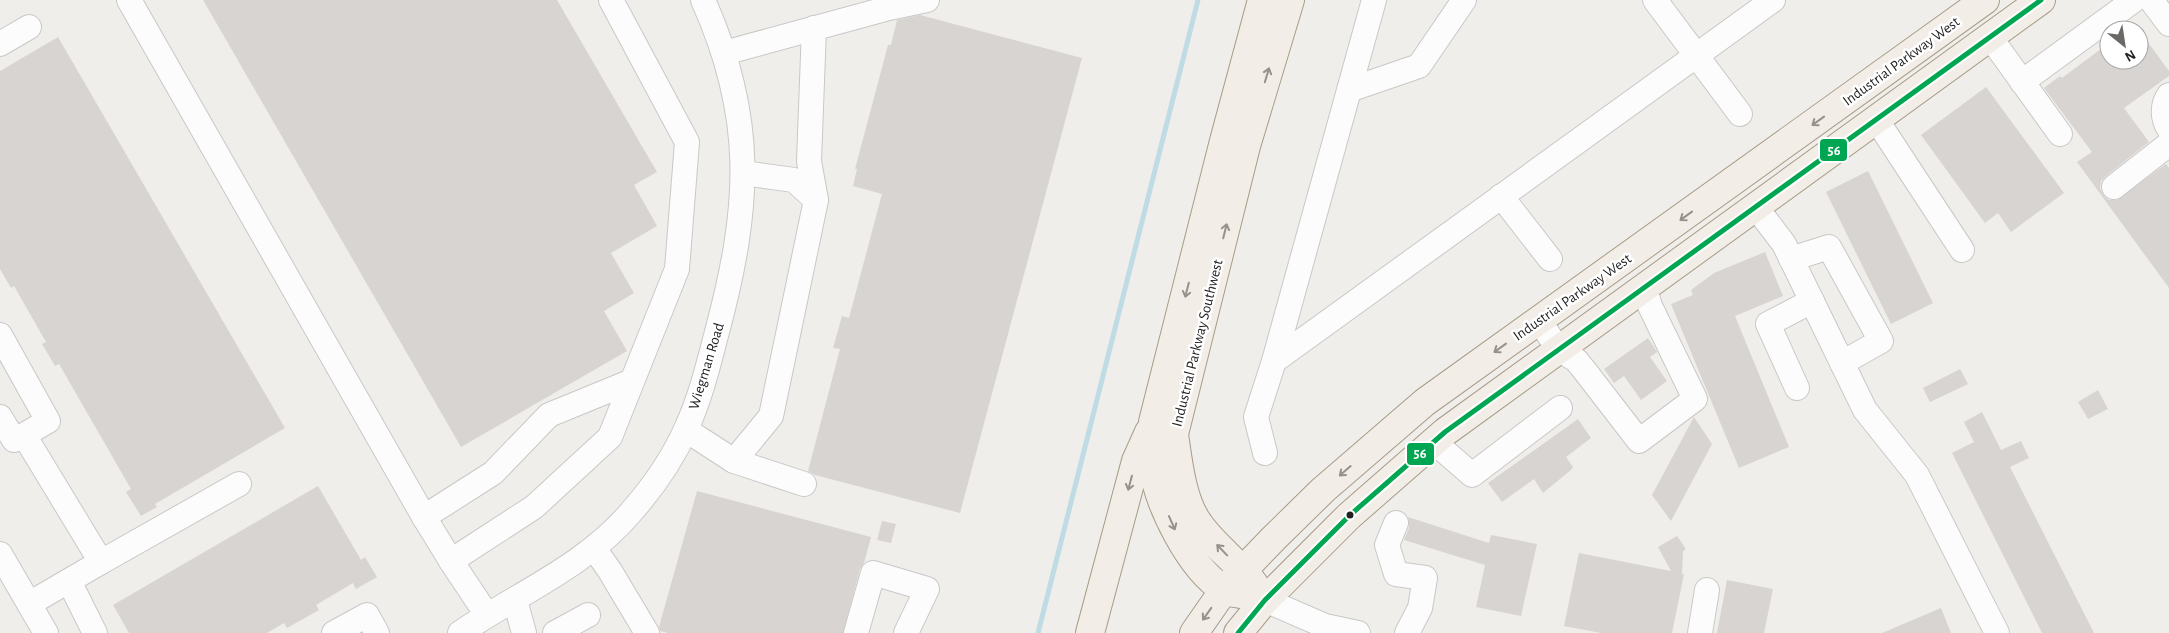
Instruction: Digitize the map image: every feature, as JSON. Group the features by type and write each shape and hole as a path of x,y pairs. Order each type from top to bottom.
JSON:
{"main road":[{"name":"Industrial Parkway Southwest","path":"1224,590 1207,574 1177,534 1163,504 1154,465 1153,422 1224,141 1262,0"},
{"name":"Industrial Parkway Southwest","path":"1265,600 1243,569 1224,552 1198,523 1181,483 1174,434 1246,146 1290,0"},
{"name":"Industrial Parkway West","path":"1194,633 1224,590 1243,569 1323,490 1425,402 1985,0"},
{"path":"1238,633 1265,600 1349,516 1434,442 1644,286 2041,0"},
{"path":"1090,633 1136,461 1153,422"},
{"path":"1224,590 1265,600"}],"street":[{"path":"129,0 424,517 452,561 473,627"},
{"path":"452,561 534,507 610,437 677,269 687,142 611,0"},
{"name":"Wiegman Road","path":"473,627 594,548 631,512 662,471 686,430 705,379 731,278 740,226 744,173 741,125 732,79 717,30 703,0"},
{"path":"724,53 889,8 927,0"},
{"path":"1265,453 1256,417 1274,361 1374,0"},
{"path":"1349,90 1419,66 1464,0"},
{"path":"1655,0 1740,114"},
{"path":"1274,361 1773,0"},
{"path":"2022,82 2134,0"},
{"path":"2151,0 2169,24"},
{"path":"0,44 29,28"},
{"path":"734,462 771,416 816,200 809,161 814,28"},
{"path":"1990,36 2060,134"},
{"path":"2169,95 2164,108 2164,117 2169,128"},
{"path":"1876,119 1962,250"},
{"path":"2114,188 2169,144"},
{"path":"744,173 794,180 816,200"},
{"path":"1501,196 1550,259"},
{"path":"1755,206 1784,244 1865,410 1917,476 1996,633"},
{"path":"1791,259 1829,247 1881,341 1842,363"},
{"path":"1540,320 1558,349 1576,360 1639,441 1695,400 1650,306 1644,286"},
{"path":"1797,388 1768,324 1812,301"},
{"path":"0,336 48,421 14,440 0,417"},
{"path":"424,517 493,473 549,415 632,381"},
{"path":"1434,442 1472,475 1560,408"},
{"path":"686,430 734,462 804,484"},
{"path":"24,435 101,562"},
{"path":"29,604 239,484"},
{"path":"1396,523 1387,545 1396,574 1425,578 1420,608 1407,633"},
{"path":"594,548 647,633"},
{"path":"0,554 46,633"},
{"path":"856,633 873,573 928,589 906,633"},
{"path":"69,581 95,633"},
{"path":"1700,633 1706,590"},
{"path":"514,600 524,633"},
{"path":"1265,600 1325,626 1358,633"},
{"path":"334,633 367,614 377,633"},
{"path":"555,633 588,615"}],"building":[{"path":"203,0 557,0 657,172 634,185 657,226 611,253 634,293 604,311 627,351 461,447"},
{"path":"920,15 1082,58 960,513 815,475 808,471 840,349 833,348 842,316 849,318 882,194 853,186 857,169 855,169 888,45 891,45 897,20"},
{"path":"58,37 285,428 155,504 157,507 141,516 126,492 131,489 59,364 55,366 42,344 46,342 14,286 11,288 0,269 0,71"},
{"path":"2149,44 2169,71 2169,76 2124,108 2149,142 2106,176 2101,181 2100,188 2104,196 2109,200 2116,200 2166,164 2169,168 2169,288 2077,162 2092,152 2044,88 2060,76 2062,78 2099,50 2099,70 2149,70"},
{"path":"1986,87 2064,193 2011,232 1998,213 1985,223 1921,135"},
{"path":"1868,171 1933,303 1891,324 1826,192"},
{"path":"1765,252 1783,296 1735,316 1789,447 1739,468 1671,304 1693,295 1691,290 1714,273"},
{"path":"1648,338 1657,352 1650,357 1667,381 1641,400 1624,376 1614,383 1604,369"},
{"path":"1960,369 1968,384 1930,402 1923,388"},
{"path":"2098,390 2108,409 2088,419 2078,402"},
{"path":"1982,412 2001,450 2021,441 2029,458 2010,467 2094,633 2042,633 1952,453 1974,442 1964,422"},
{"path":"1694,417 1712,444 1671,521 1652,495"},
{"path":"1578,419 1591,438 1566,457 1573,467 1572,469 1543,493 1534,479 1502,502 1488,483"},
{"path":"318,486 361,560 365,557 377,577 356,589 353,583 316,605 319,610 287,628 284,623 267,633 129,633 113,605"},
{"path":"697,491 871,537 864,563 860,569 843,633 668,633 660,631 659,627"},
{"path":"1408,517 1489,543 1491,535 1537,544 1521,616 1476,607 1485,565 1404,540 1409,528"},
{"path":"882,521 896,524 891,543 877,540"},
{"path":"1677,536 1686,549 1683,551 1682,574 1684,574 1672,633 1601,633 1564,626 1579,553 1671,571 1658,547"},
{"path":"1727,580 1773,589 1764,633 1717,633"},
{"path":"1941,608 1951,633 1882,633"}],"waterway":[{"path":"1038,633 1198,0"}],"transit line":[{"name":"56","path":"1238,633 1265,600 1349,516 1445,432 2041,0"}]}
